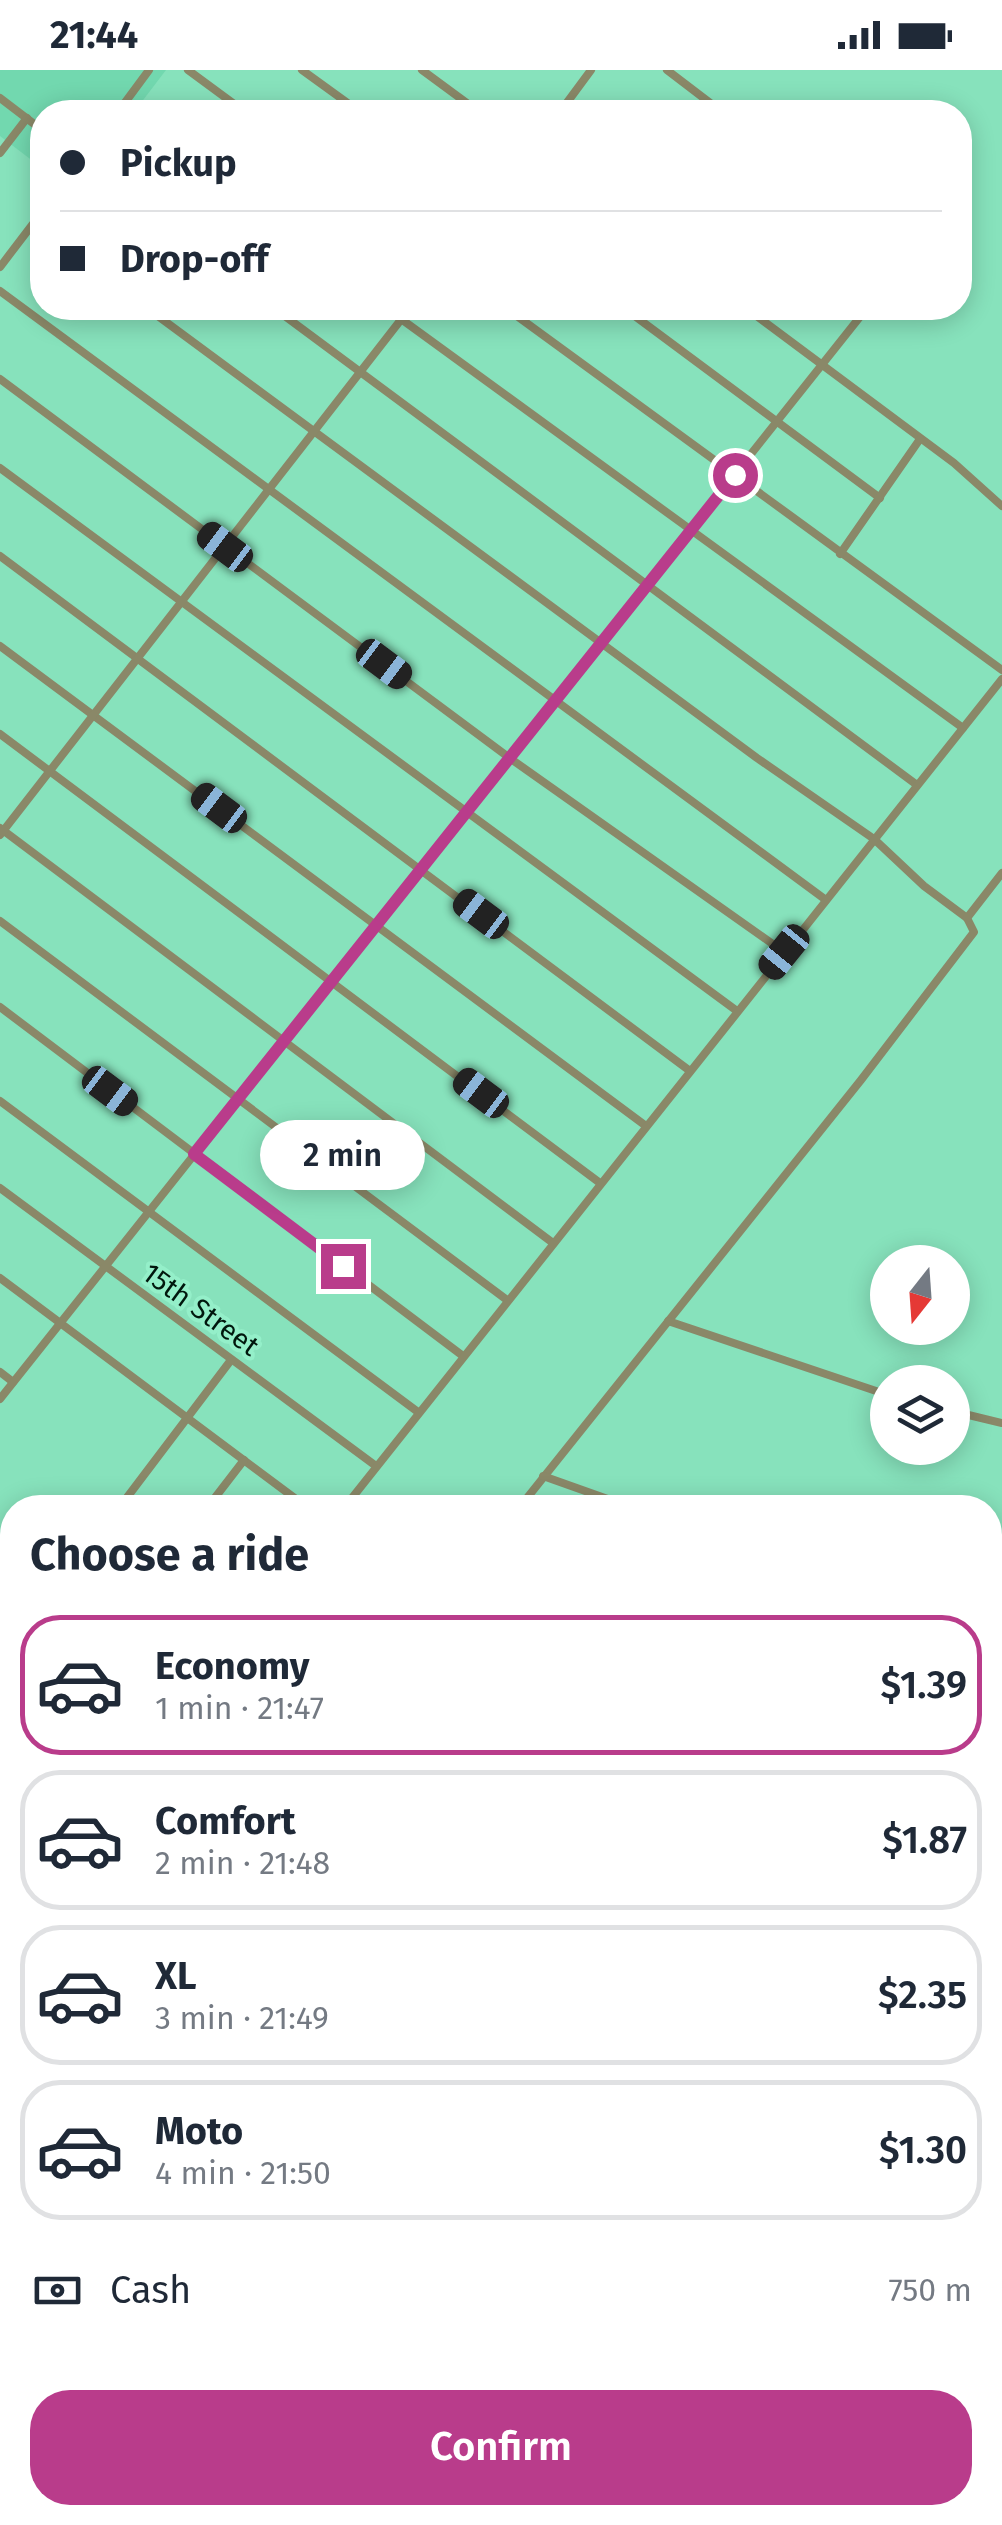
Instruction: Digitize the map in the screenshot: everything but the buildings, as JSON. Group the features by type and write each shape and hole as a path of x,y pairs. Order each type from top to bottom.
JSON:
{"street":[{"path":"129,100 149,70"},
{"path":"188,70 229,100"},
{"path":"302,70 343,100"},
{"path":"422,70 463,100"},
{"path":"569,100 591,70"},
{"path":"666,70 706,100"},
{"path":"0,98 30,120"},
{"path":"0,152 27,118"},
{"path":"0,267 30,235"},
{"path":"0,290 30,312"},
{"path":"40,320 826,900"},
{"path":"162,320 874,840 924,886 967,918 974,932 861,1080 529,1495"},
{"path":"290,320 917,785"},
{"path":"399,320 184,603 1,832 553,1243"},
{"path":"403,320 962,728"},
{"path":"522,320 1002,670"},
{"path":"640,320 880,498"},
{"path":"763,320 954,464 1002,506"},
{"path":"0,1398 857,320"},
{"path":"0,378 511,759 784,952"},
{"path":"840,554 920,439"},
{"path":"0,468 737,1011"},
{"path":"0,556 690,1071"},
{"path":"0,646 646,1126"},
{"path":"354,1495 1002,679"},
{"path":"0,734 600,1183"},
{"path":"967,918 1002,873"},
{"path":"0,921 508,1300"},
{"path":"0,1007 463,1356"},
{"path":"0,1101 418,1412"},
{"name":"15th Street","path":"0,1188 376,1466"},
{"path":"0,1278 288,1495"},
{"path":"668,1321 870,1388"},
{"path":"129,1495 231,1360"},
{"path":"0,1372 13,1382"},
{"path":"970,1416 1002,1424"},
{"path":"217,1495 244,1460"},
{"path":"543,1476 596,1495"}],"shaded area":[{"path":"0,70 166,70 143,100 30,100 30,159 0,136"}],"route":[{"path":"343,1266 194,1154 735,475"}]}
